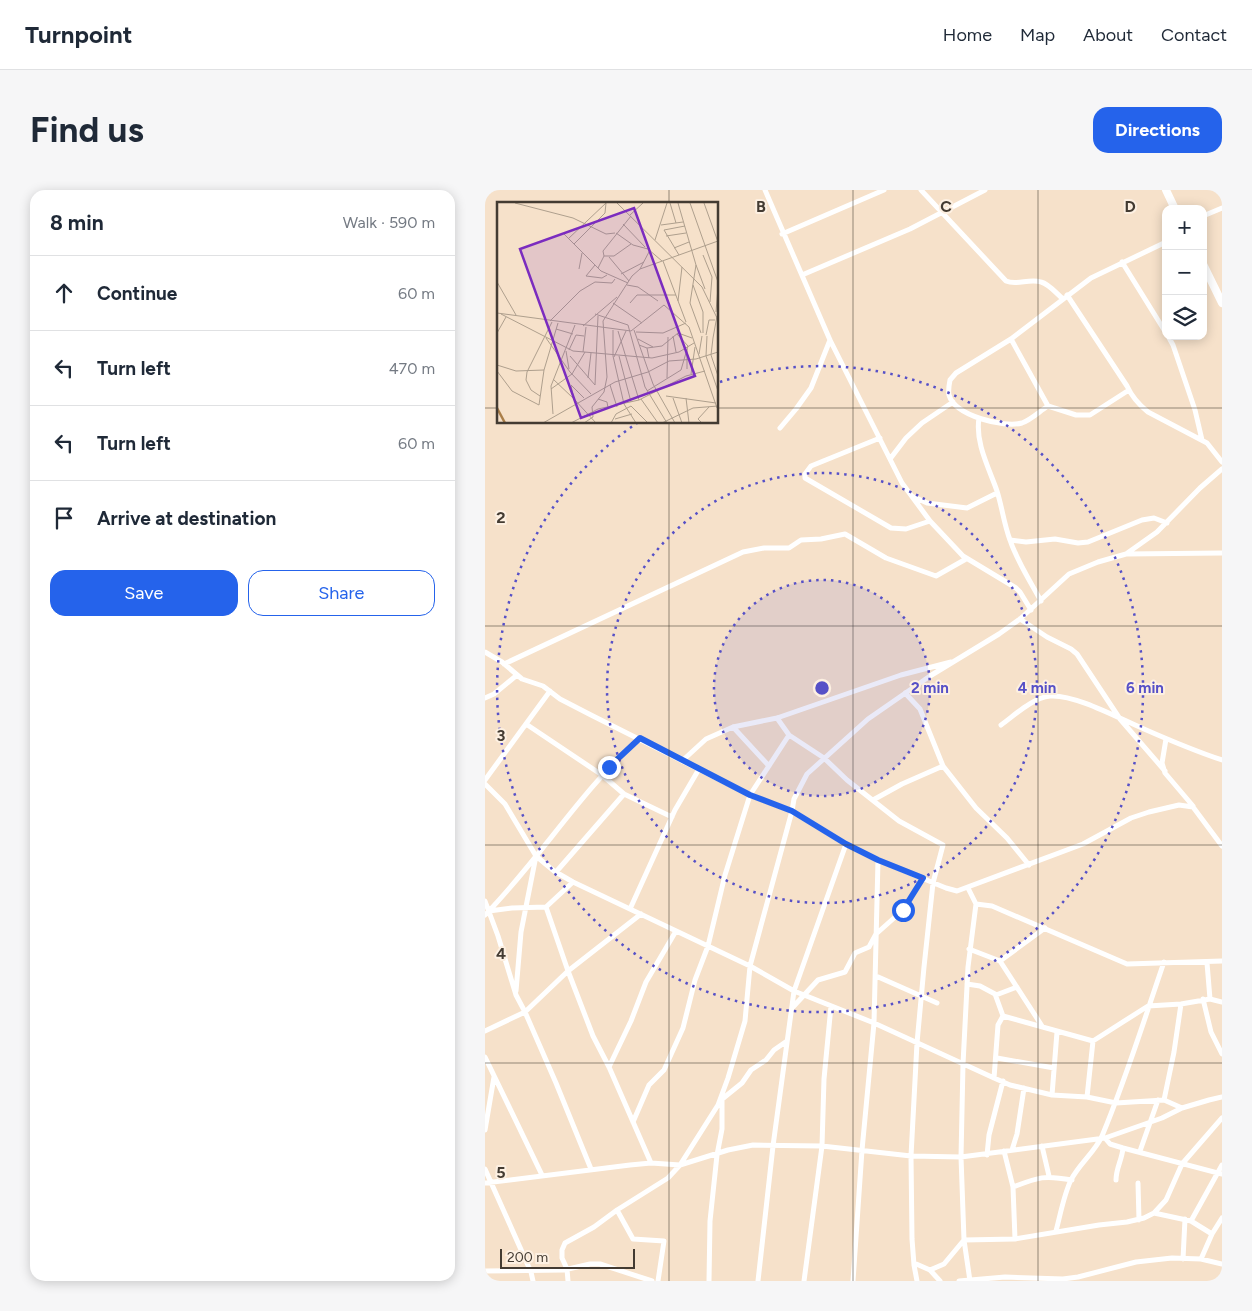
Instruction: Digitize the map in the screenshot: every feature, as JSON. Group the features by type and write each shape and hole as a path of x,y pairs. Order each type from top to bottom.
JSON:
{"main road":[{"path":"1166,190 1173,205"},
{"path":"1207,272 1222,303"}],"street":[{"path":"765,190 782,234 803,275 830,340 902,483 930,521 966,559 1021,592 1031,610"},
{"path":"782,234 884,190"},
{"path":"921,190 1006,281 1013,284 1033,280 1041,282 1065,297 1133,397 1147,412 1202,440 1222,462"},
{"path":"803,275 910,229 983,190"},
{"path":"1207,214 1222,208"},
{"path":"1048,406 1023,422 1007,425 979,418 968,413 953,402 949,396 948,387 950,380 956,373 1011,339 1091,278 1162,244"},
{"path":"1122,262 1162,326"},
{"path":"1011,339 1048,406 1076,415 1090,415 1129,390"},
{"path":"781,428 811,388 830,340"},
{"path":"1170,340 1195,410 1202,440"},
{"path":"890,459 906,438 922,423 953,402"},
{"path":"979,418 978,436 1010,540 1022,567 1041,601"},
{"path":"880,438 811,466 805,474 805,478 891,528 906,529 930,521"},
{"path":"1126,554 1157,532 1200,488 1222,469"},
{"path":"911,496 927,502 967,508 997,493"},
{"path":"1010,540 1026,542 1055,539 1078,543 1088,542 1142,520 1154,518 1167,523"},
{"path":"504,664 743,552 764,548 789,548 801,540 821,539 845,534 886,558 936,576 966,559"},
{"path":"718,1104 745,1021 749,966 794,799 807,774 868,719 1020,619 1069,574 1098,562 1126,554 1222,553"},
{"path":"1020,619 1047,638 1077,654 1120,719 1165,771 1222,846"},
{"path":"485,652 517,675 543,686 560,699 591,715 750,795 792,811 846,844 878,860 957,891 1083,844 1131,818 1179,805 1193,807"},
{"path":"682,761 706,740 733,727 777,718 901,675 957,661"},
{"path":"485,698 494,694 517,675"},
{"path":"485,780 550,691"},
{"path":"905,693 920,709 943,766 976,808 1007,838 1029,865"},
{"path":"1001,724 1035,701 1049,696 1060,696 1078,701 1166,739 1222,760"},
{"path":"777,718 789,736 823,758 899,820 943,845 933,883 917,1042 911,1156 914,1263 917,1281"},
{"path":"525,724 602,775 624,794 672,817"},
{"path":"733,727 769,766"},
{"path":"633,1122 649,1085 664,1070 683,1028 695,980 708,946 725,875 750,795 789,736"},
{"path":"487,913 615,760 640,738"},
{"path":"1165,771 1162,763 1166,739"},
{"path":"873,800 902,784 943,766"},
{"path":"630,909 672,817 699,769"},
{"path":"485,784 505,804 536,856 556,872 573,882 749,966 794,991 874,1023 994,1078 1024,1088 1052,1095 1087,1097 1117,1103 1161,1100 1182,1108"},
{"path":"556,872 624,794"},
{"path":"758,1281 773,1146 794,991 846,844"},
{"path":"516,995 521,932 536,856"},
{"path":"853,1281 862,1150 874,1023 878,860"},
{"path":"792,1008 818,980 845,972 855,953 869,946 876,934 903,910 923,878"},
{"path":"487,913 546,907 573,882"},
{"path":"968,888 976,904 969,950 963,1064 961,1157 964,1240 970,1280"},
{"path":"485,901 487,913 498,936 516,995 525,1012 591,1169"},
{"path":"976,904 992,906 1127,964 1164,962 1207,963 1222,961"},
{"path":"546,907 568,972 593,1036 609,1067 651,1163"},
{"path":"485,1031 525,1012 568,972 641,914"},
{"path":"1000,961 1045,928"},
{"path":"609,1067 631,1021 646,982 676,931"},
{"path":"969,950 1000,961 1042,1026"},
{"path":"1056,1231 1071,1180 1103,1138 1134,1054 1148,1006 1164,962"},
{"path":"1207,963 1210,998"},
{"path":"875,976 937,1003"},
{"path":"967,984 979,986 997,995 1003,1016 998,1026 994,1078"},
{"path":"997,995 1017,986"},
{"path":"1003,1016 1093,1041 1148,1006 1181,1004 1210,998 1222,1002"},
{"path":"1203,1000 1211,1032 1222,1054"},
{"path":"1140,1152 1161,1100 1174,1052 1181,1004"},
{"path":"804,1281 822,1146 824,1079 831,1006"},
{"path":"1052,1095 1057,1032"},
{"path":"568,1281 567,1270 562,1258 562,1250 565,1243 594,1227 668,1178 680,1165 722,1099 742,1083 751,1070 766,1060 787,1041"},
{"path":"1087,1097 1093,1041"},
{"path":"485,1057 542,1175"},
{"path":"997,1058 1054,1068"},
{"path":"485,1130 495,1077"},
{"path":"987,1155 989,1135 1003,1081"},
{"path":"1012,1150 1017,1134 1024,1088"},
{"path":"488,1183 651,1163 680,1165 728,1150 753,1145 822,1146 911,1156 961,1157 987,1155 1103,1138 1152,1121 1182,1108 1222,1097"},
{"path":"709,1281 710,1221 717,1155 722,1129 722,1099"},
{"path":"930,1270 944,1264 964,1240 1015,1239 1056,1231 1139,1220 1154,1214 1165,1200 1182,1164 1222,1118"},
{"path":"1103,1138 1110,1144 1220,1174"},
{"path":"1042,1146 1049,1176"},
{"path":"1116,1180 1116,1167 1119,1164 1123,1148"},
{"path":"1004,1151 1013,1187 1015,1239"},
{"path":"1183,1259 1188,1220 1220,1174 1222,1165"},
{"path":"485,1169 488,1183 530,1270 533,1281"},
{"path":"1013,1187 1040,1177 1049,1176 1071,1180"},
{"path":"1138,1183 1139,1220"},
{"path":"617,1210 633,1239 663,1241 658,1281"},
{"path":"1154,1214 1188,1220 1212,1234"},
{"path":"1201,1259 1212,1234 1222,1218"},
{"path":"959,1281 1011,1276 1063,1279 1136,1262 1201,1259 1222,1264"},
{"path":"914,1263 930,1270 940,1281"},
{"path":"485,1271 567,1270 590,1264 600,1264 652,1281"}],"route":[{"path":"609,767 640,738 750,795 792,811 846,844 878,860 923,878 903,910"}]}
